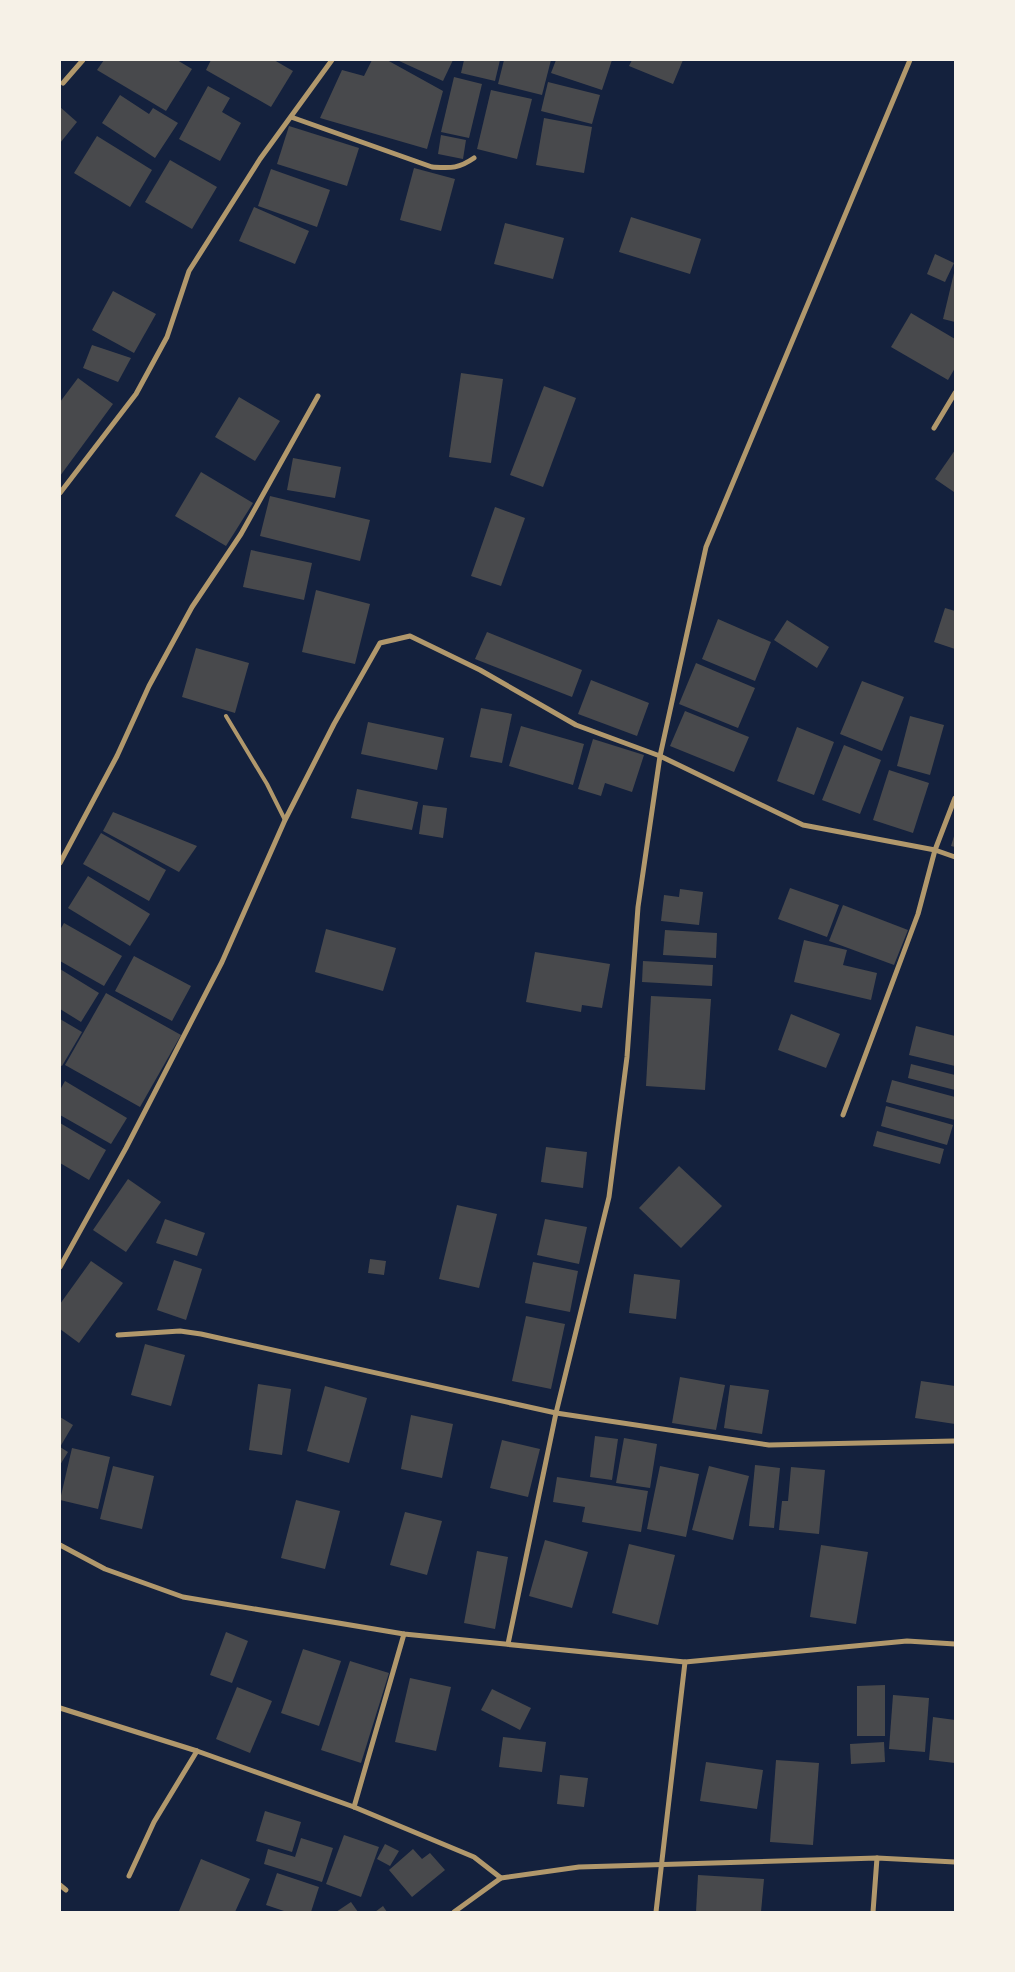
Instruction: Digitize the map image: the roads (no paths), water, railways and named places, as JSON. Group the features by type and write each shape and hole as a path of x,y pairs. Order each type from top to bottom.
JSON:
{"street":[{"path":"63,83 83,60"},
{"path":"60,492 136,394 167,337 189,271 260,159 332,60"},
{"path":"508,1644 556,1413 609,1197 626,1058 638,907 660,756 706,547 910,60"},
{"path":"291,117 432,166 450,168 462,166 474,158"},
{"path":"934,428 955,393"},
{"path":"60,864 117,756 149,686 192,607 241,534 318,396"},
{"path":"60,1267 126,1148 222,962 285,820 334,724 380,643 410,636 480,670 576,725 660,756 802,825 935,850 955,856"},
{"path":"844,1115 918,914 935,850 955,798"},
{"path":"118,1335 180,1331 201,1334 556,1413 769,1445 954,1441"},
{"path":"60,1545 105,1569 183,1597 404,1634 686,1662 907,1641 955,1644"},
{"path":"354,1807 404,1634"},
{"path":"656,1912 686,1662"},
{"path":"60,1708 198,1751 354,1807 474,1857 501,1878"},
{"path":"129,1876 154,1822 198,1751"},
{"path":"873,1912 877,1858"},
{"path":"454,1912 501,1878 579,1867 800,1859 877,1858 955,1862"},
{"path":"60,1885 66,1890"}],"lane":[{"path":"226,716 267,784 285,820"}]}
